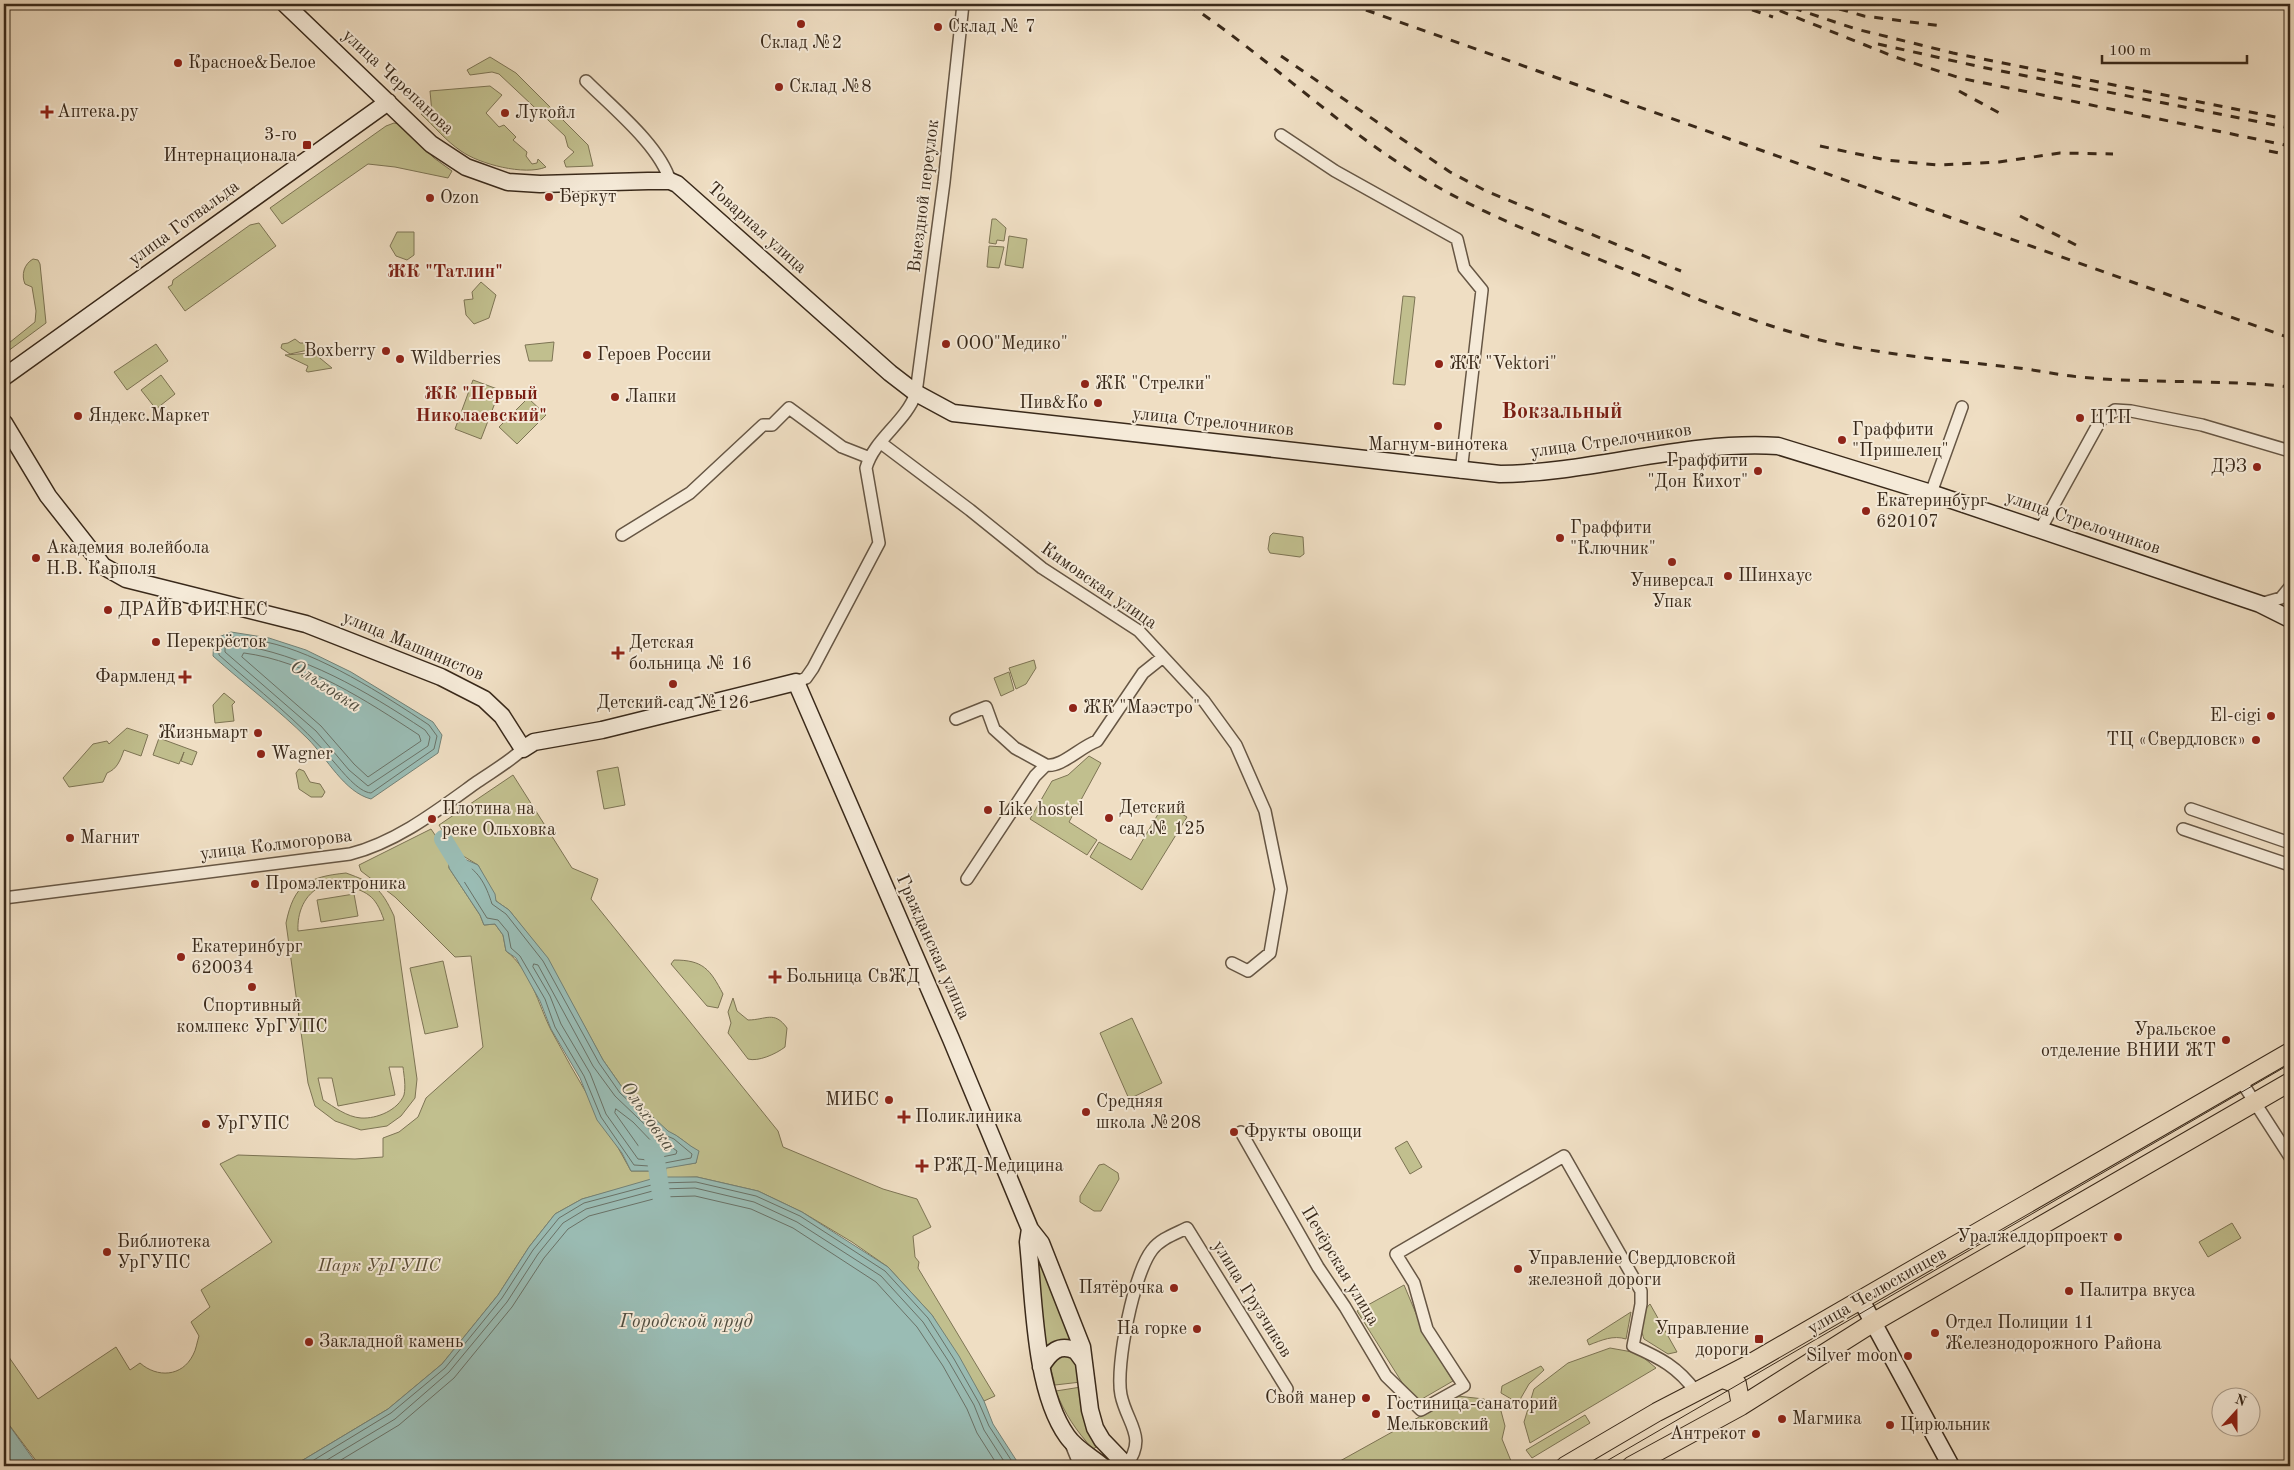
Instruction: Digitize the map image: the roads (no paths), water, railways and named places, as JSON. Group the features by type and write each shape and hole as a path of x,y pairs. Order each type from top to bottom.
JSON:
{"main road":[{"name":"улица Черепанова","path":"285,4 431,144 466,167 508,182 540,184 670,181"},
{"name":"улица Готвальда","path":"4,378 388,102"},
{"name":"Товарная улица","path":"670,181 692,196 890,373 916,393"},
{"name":"улица Стрелочников","path":"916,393 953,412 972,416 1461,472 1528,474 1649,454 1741,444 1778,446 1931,493 2260,604 2290,618"},
{"name":"улица Машинистов","path":"4,423 48,496 103,566 114,574 126,579 306,624 440,677 484,698 502,716 523,748"},
{"path":"523,748 534,742 602,730 796,682"},
{"name":"Гражданская улица","path":"796,682 953,1044 1030,1229 1042,1243 1076,1328 1084,1362 1090,1410 1095,1428 1102,1440 1127,1466"},
{"name":"улица Челюскинцев","path":"1565,1466 1657,1412 1723,1379 2290,1052"},
{"name":"улица Челюскинцев","path":"1631,1466 1741,1406 1874,1322 2290,1082"},
{"name":"Гражданская улица","path":"1030,1229 1028,1242 1042,1367 1053,1408 1068,1438 1102,1466"},
{"path":"1861,1300 1951,1466"},
{"path":"1042,1367 1053,1350 1061,1347 1067,1347 1076,1351 1084,1362"},
{"path":"1723,1379 1737,1384 1741,1406"}],"street":[{"name":"Выездной переулок","path":"916,393 944,182 962,4"},
{"path":"586,80 656,152 666,168 670,181"},
{"path":"1281,135 1335,171 1457,239 1464,268 1482,290 1461,472"},
{"path":"796,682 806,678 813,668 879,543 866,474 870,458 910,408 916,393"},
{"path":"1931,493 1962,407"},
{"path":"622,535 690,493 763,425 772,425 789,408 842,447 870,458"},
{"path":"2040,530 2100,421 2110,412 2123,409 2202,425 2290,451"},
{"name":"Кимовская улица","path":"881,443 970,510 1042,568 1139,631 1204,701 1236,745 1265,811 1281,890 1270,953 1248,971 1232,963"},
{"path":"2260,604 2281,598 2290,587"},
{"path":"956,719 986,708 994,729 1015,748 1051,766 1063,762 1084,745 1097,741 1138,680 1164,657"},
{"name":"улица Колмогорова","path":"4,898 369,850 389,841 511,761 523,748"},
{"path":"967,879 1035,776 1046,765"},
{"path":"2191,809 2290,843"},
{"path":"2183,829 2290,865"},
{"path":"2241,1081 2290,1157"},
{"name":"Печёрская улица","path":"1242,1132 1318,1267 1345,1307 1386,1376 1421,1410 1464,1386 1427,1329 1414,1283 1396,1254 1564,1156 1641,1291 1641,1304 1633,1346 1670,1364 1684,1375 1696,1392"},
{"name":"улица Грузчиков","path":"1127,1466 1137,1447 1136,1436 1121,1394 1121,1367 1124,1338 1134,1296 1144,1264 1152,1250 1161,1241 1187,1228 1287,1389"},
{"path":"1068,1438 1080,1466"}],"water":[{"path":"231,632 269,638 306,650 351,672 433,722 442,735 438,753 371,799 361,795 336,774 297,728 213,656 214,639"},
{"path":"451,853 478,865 495,894 496,901 509,910 548,958 603,1060 624,1090 668,1131 699,1151 696,1163 650,1171 631,1171 622,1153 597,1120 580,1078 551,1029 540,1001 516,958 506,951 503,935 495,924 484,925 480,915 449,868"},
{"name":"Городской пруд","path":"658,1177 697,1177 758,1191 802,1212 888,1267 932,1315 959,1356 984,1401 993,1424 1020,1466 293,1466 388,1409 442,1364 498,1295 529,1247 555,1214 582,1199"},
{"path":"4,1418 36,1463 40,1466 4,1466"}],"waterway":[{"name":"Ольховка","path":"443,839 464,873"},
{"name":"Ольховка","path":"647,1148 656,1160 662,1201"}],"tram line":[{"path":"1598,1466 2290,1064"}],"railway":[{"path":"1188,4 1378,149 1445,191 1531,232 1747,318 1824,341 1916,357 2080,377 2238,383 2290,387"},
{"path":"1349,4 2290,338"},
{"path":"1735,4 1773,17"},
{"path":"1763,4 1895,57 1960,78 2290,146"},
{"path":"1822,4 1864,16 1942,26"},
{"path":"1793,8 1856,29 1953,53 2290,120"},
{"path":"1878,44 1981,67 2290,128"},
{"path":"1281,56 1450,172 1486,191 1681,271"},
{"path":"1959,91 2003,115"},
{"path":"1820,146 1886,160 1937,165 1999,162 2060,153 2113,154"},
{"path":"2269,151 2290,155"},
{"path":"2020,216 2076,245"}],"place":[{"name":"Склад №2","path":"801,24"},
{"name":"Склад № 7","path":"938,27"},
{"name":"Красное&Белое","path":"178,63"},
{"name":"Склад №8","path":"779,87"},
{"name":"Аптека.ру","path":"47,112"},
{"name":"Лукойл","path":"505,113"},
{"name":"3-го Интернационала","path":"307,145"},
{"name":"Беркут","path":"549,197"},
{"name":"Ozon","path":"430,198"},
{"name":"ООО\"Медико\"","path":"946,344"},
{"name":"Boxberry","path":"386,351"},
{"name":"Героев России","path":"587,355"},
{"name":"Wildberries","path":"400,359"},
{"name":"ЖК \"Vektori\"","path":"1439,364"},
{"name":"ЖК \"Стрелки\"","path":"1085,384"},
{"name":"Лапки","path":"615,397"},
{"name":"Пив&Ко","path":"1098,403"},
{"name":"Яндекс.Маркет","path":"78,416"},
{"name":"ЦТП","path":"2080,418"},
{"name":"Магнум-винотека","path":"1438,426"},
{"name":"Граффити \"Пришелец\"","path":"1842,440"},
{"name":"ДЭЗ","path":"2257,467"},
{"name":"Граффити \"Дон Кихот\"","path":"1758,471"},
{"name":"Екатеринбург 620107","path":"1866,511"},
{"name":"Граффити \"Ключник\"","path":"1560,538"},
{"name":"Академия волейбола Н.В. Карполя","path":"36,558"},
{"name":"Универсал Упак","path":"1672,562"},
{"name":"Шинхаус","path":"1728,576"},
{"name":"ДРАЙВ ФИТНЕС","path":"108,610"},
{"name":"Перекрёсток","path":"156,642"},
{"name":"Детская больница № 16","path":"618,653"},
{"name":"Фармленд","path":"185,677"},
{"name":"Детский сад №126","path":"673,684"},
{"name":"ЖК \"Маэстро\"","path":"1073,708"},
{"name":"El-cigi","path":"2271,716"},
{"name":"Жизньмарт","path":"258,733"},
{"name":"ТЦ «Свердловск»","path":"2256,740"},
{"name":"Wagner","path":"261,754"},
{"name":"Like hostel","path":"988,810"},
{"name":"Детский сад № 125","path":"1109,818"},
{"name":"Плотина на реке Ольховка","path":"432,819"},
{"name":"Магнит","path":"70,838"},
{"name":"Промэлектроника","path":"255,884"},
{"name":"Екатеринбург 620034","path":"181,957"},
{"name":"Больница СвЖД","path":"775,977"},
{"name":"Спортивный комлпекс УрГУПС","path":"252,987"},
{"name":"Уральское отделение ВНИИ ЖТ","path":"2226,1040"},
{"name":"МИБС","path":"889,1100"},
{"name":"Средняя школа №208","path":"1086,1112"},
{"name":"Поликлиника","path":"904,1117"},
{"name":"УрГУПС","path":"206,1124"},
{"name":"Фрукты овощи","path":"1234,1132"},
{"name":"РЖД-Медицина","path":"922,1166"},
{"name":"Уралжелдорпроект","path":"2118,1237"},
{"name":"Библиотека УрГУПС","path":"107,1252"},
{"name":"Управление Свердловской железной дороги","path":"1518,1269"},
{"name":"Пятёрочка","path":"1174,1288"},
{"name":"Палитра вкуса","path":"2069,1291"},
{"name":"На горке","path":"1197,1329"},
{"name":"Отдел Полиции 11 Железнодорожного Района","path":"1935,1333"},
{"name":"Управление дороги","path":"1759,1339"},
{"name":"Закладной камень","path":"309,1342"},
{"name":"Silver moon","path":"1908,1356"},
{"name":"Свой манер","path":"1366,1398"},
{"name":"Гостиница-санаторий Мельковский","path":"1376,1414"},
{"name":"Магмика","path":"1782,1419"},
{"name":"Цирюльник","path":"1890,1425"},
{"name":"Антрекот","path":"1756,1434"}],"district":[{"name":"ЖК \"Татлин\"","path":"445,272"},
{"name":"ЖК \"Первый Николаевский\"","path":"481,405"},
{"name":"Вокзальный","path":"1562,412"}],"park label":[{"name":"Парк УрГУПС","path":"379,1266"}]}
